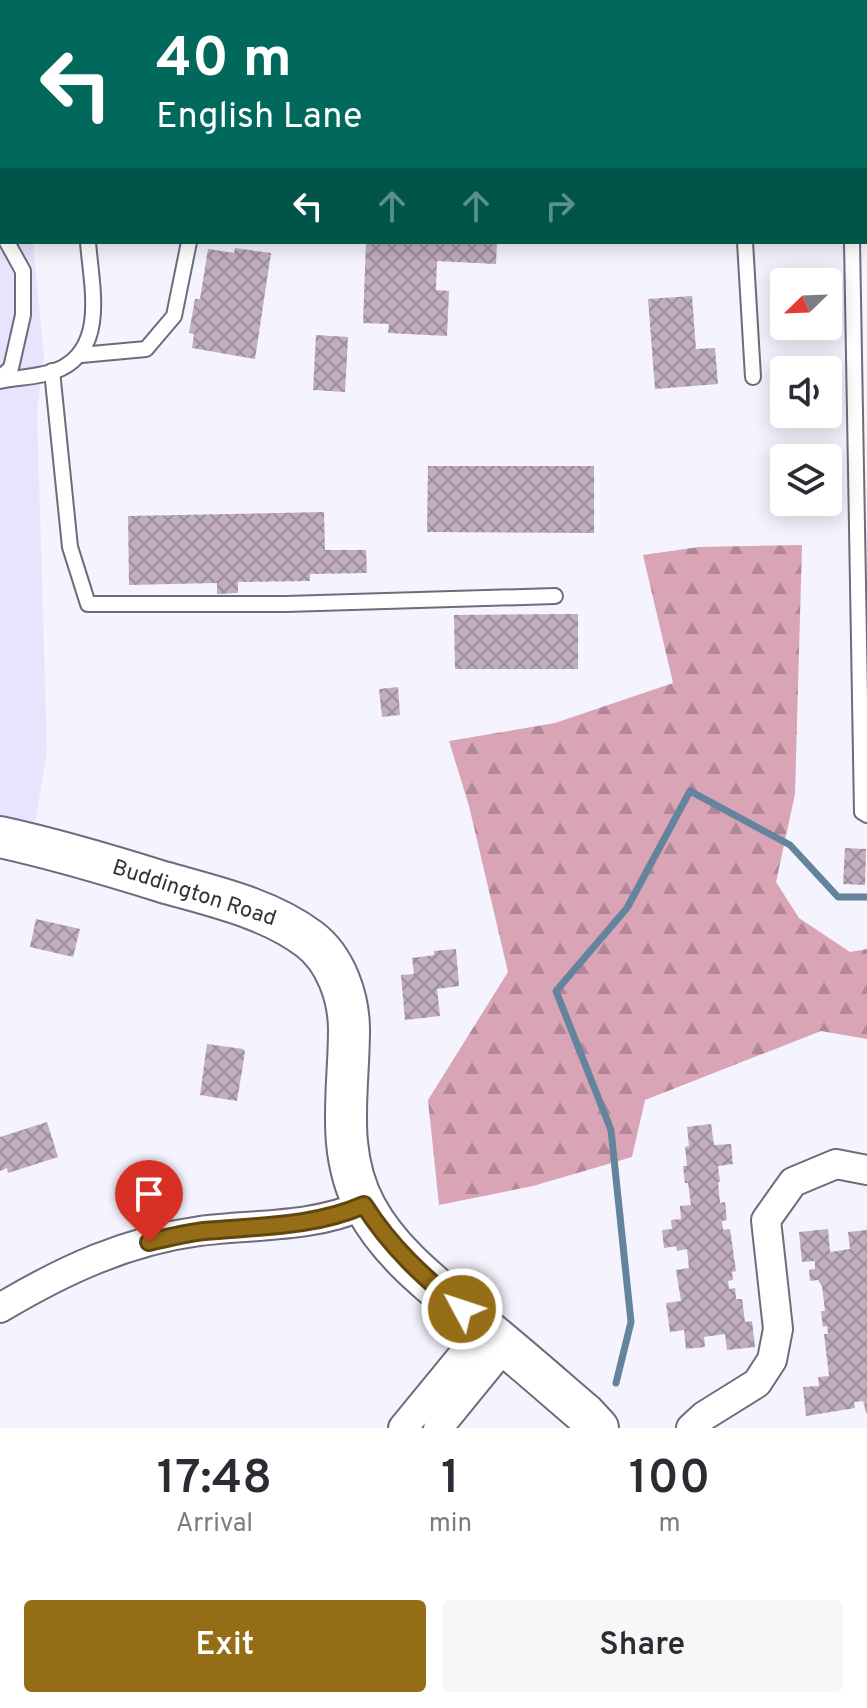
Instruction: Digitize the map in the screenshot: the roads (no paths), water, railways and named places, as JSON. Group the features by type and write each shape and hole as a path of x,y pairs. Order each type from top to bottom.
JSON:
{"street":[{"name":"Buddington Road","path":"0,837 45,847 222,899 277,920 311,940 330,962 343,988 349,1027 344,1106 347,1160 364,1205 382,1234 417,1272 598,1428"},
{"path":"703,1424 757,1383 772,1360 778,1329 766,1220 793,1182 836,1164 867,1170"},
{"path":"0,1308 56,1275 123,1247 200,1231 266,1228 341,1215 364,1205"},
{"path":"403,1428 494,1337"},
{"path":"438,1428 494,1337"}],"lane":[{"path":"0,379 11,368 23,315 23,271 8,244"},
{"path":"81,355 93,323 88,244"},
{"path":"0,379 52,371 81,355 146,349 174,316 189,244"},
{"path":"745,244 753,377"},
{"path":"852,244 862,812 867,815"},
{"path":"851,282 867,280"},
{"path":"52,371 70,547 88,604 286,604 555,596"}],"waterway":[{"path":"616,1383 631,1322 611,1130 556,991 627,908 690,791 790,845 838,897 867,897"}]}
